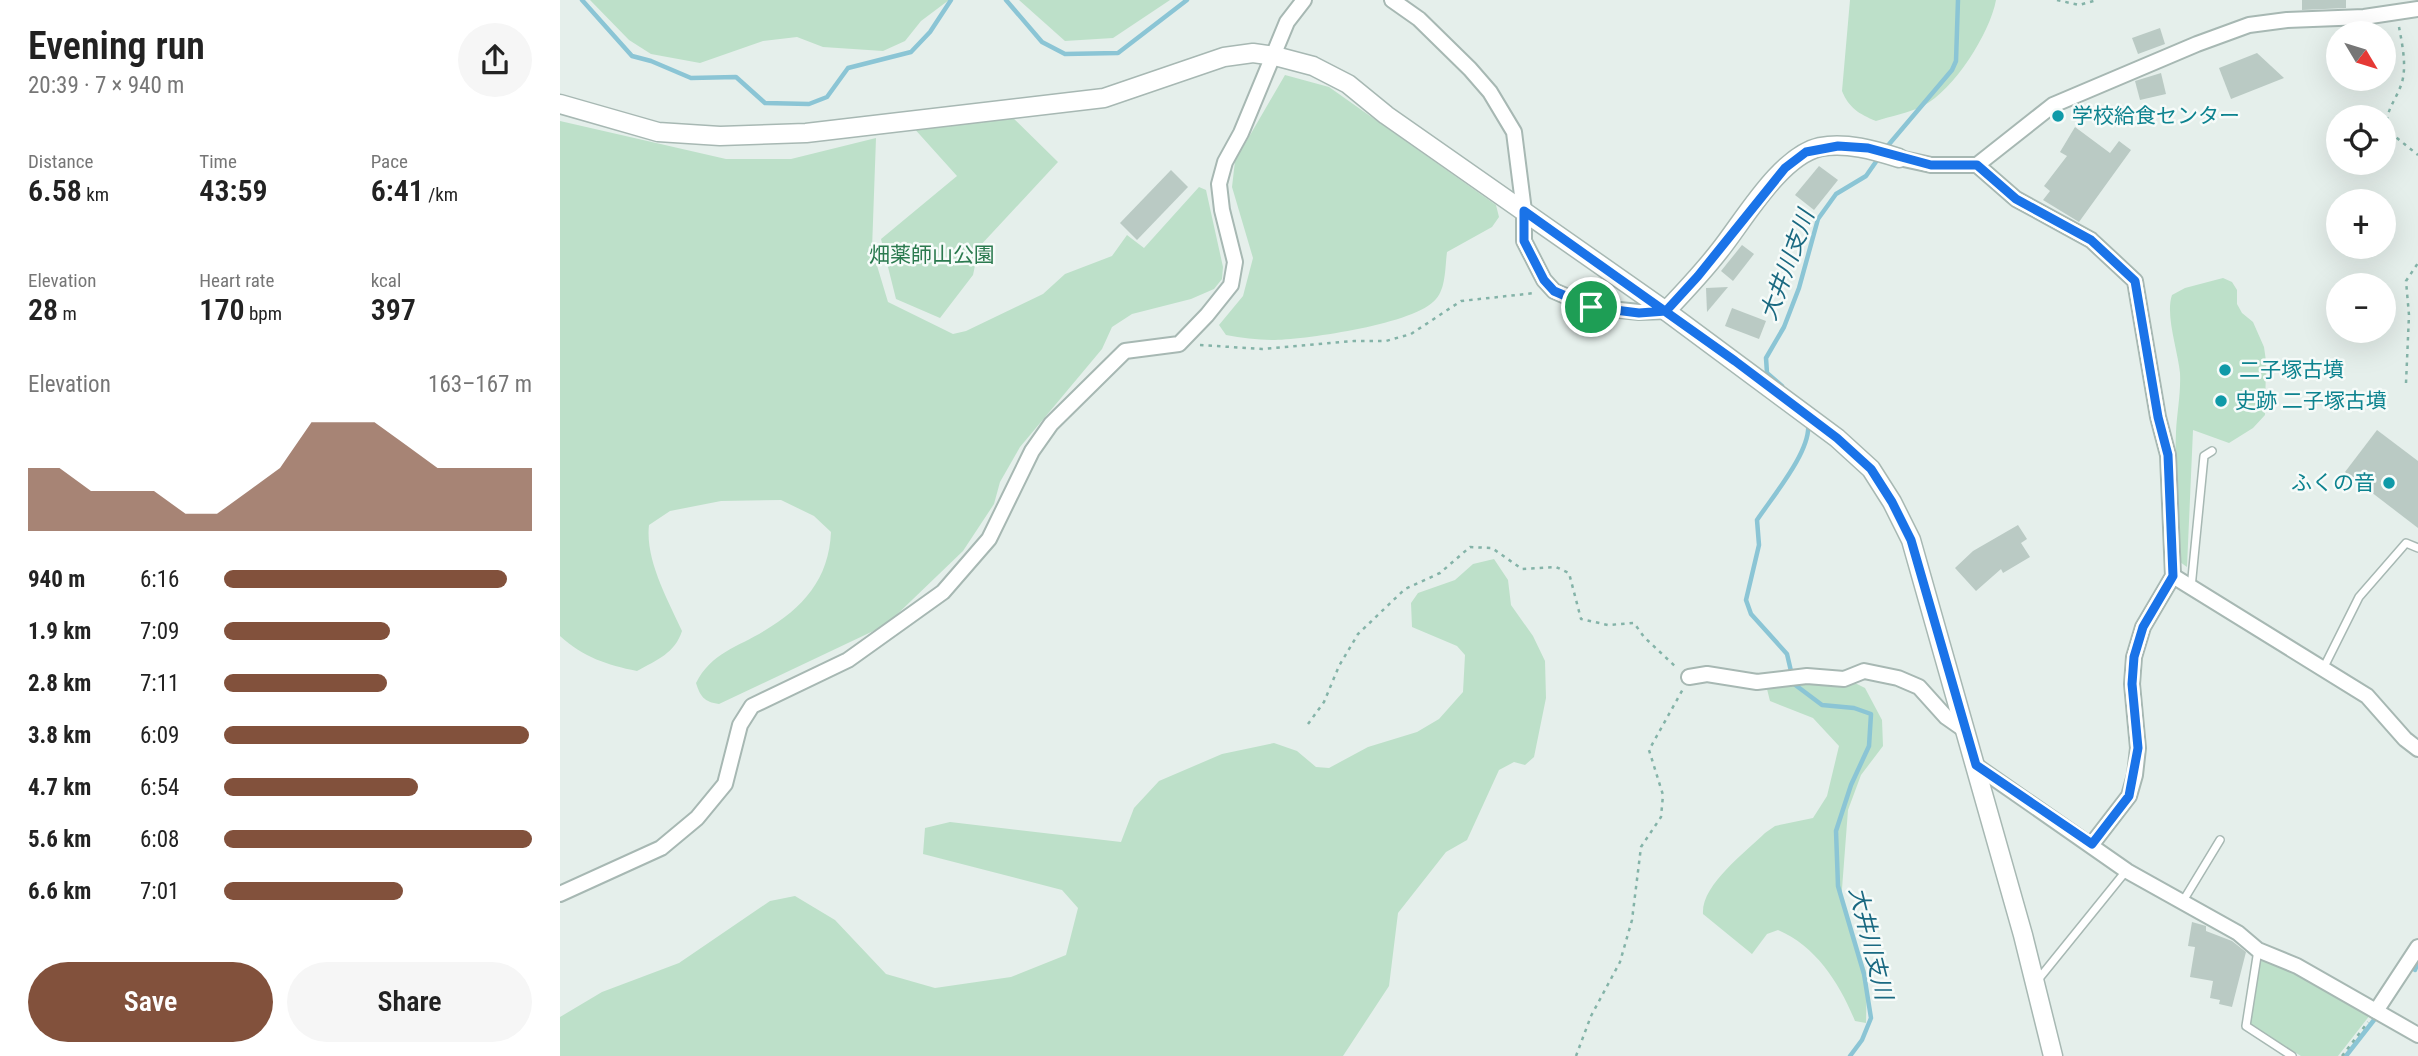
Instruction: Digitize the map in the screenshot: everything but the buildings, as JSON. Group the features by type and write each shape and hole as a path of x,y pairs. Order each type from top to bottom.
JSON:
{"street":[{"path":"560,894 661,848 696,818 725,784 740,725 752,706 848,660 943,592 989,539 1032,451 1051,424 1125,351 1179,344 1231,285 1235,262 1222,210 1219,184 1287,22 1304,0"},
{"path":"1392,0 1419,19 1470,69 1490,92 1514,132 1524,211 1524,241 1544,280 1554,291 1591,307 1639,313 1666,311 1705,268 1785,168 1806,152 1820,147 1850,146 1931,165 1977,165 2053,105 2223,34 2249,25 2287,20 2396,14 2418,9"},
{"path":"560,104 658,132 720,136 806,133 1104,98 1224,57 1253,53 1275,55 1313,66 1348,84 1386,115 1735,361 1837,438 1871,469 1911,540 1976,765 2053,1056"},
{"path":"1977,165 2016,199 2091,240 2135,281 2158,417 2168,455 2173,576 2143,627 2134,657 2132,684 2138,748 2129,796 2092,844"},
{"path":"2173,576 2367,696 2405,739 2418,749"},
{"path":"1689,677 1707,674 1757,682 1807,676 1844,679 1864,671 1898,678 1919,687 1946,717 1966,731"},
{"path":"1976,765 2127,871 2238,933 2258,950 2297,966 2418,1035"},
{"path":"2376,1011 2418,947"}],"lane":[{"path":"2191,588 2204,456 2212,451"},
{"path":"2323,670 2359,597 2406,543 2418,548"},
{"path":"2183,901 2220,840"},
{"path":"2035,984 2127,871"},
{"path":"2258,950 2246,1026 2292,1056"}],"path":[{"path":"2057,0 2079,5 2097,0"},
{"path":"2396,14 2403,44 2404,76 2385,117 2387,130 2418,155"},
{"path":"2406,383 2409,315 2406,281 2418,263"},
{"path":"1179,344 1262,349 1386,341 1411,334 1461,301 1554,291"},
{"path":"1308,724 1324,702 1339,666 1358,634 1405,589 1440,573 1470,547 1492,548 1522,569 1556,567 1569,573 1581,619 1608,625 1634,623 1644,637 1689,677 1649,750 1663,795 1661,817 1641,847 1632,920 1620,962 1591,1016 1576,1056"},
{"path":"2342,1056 2376,1011"}],"green space":[{"path":"590,0 949,0 921,21 905,41 883,51 823,47 797,37 763,41 700,63 651,54 629,40"},
{"path":"1019,0 1170,0 1113,38 1065,41"},
{"path":"1850,0 1996,0 1978,44 1947,87 1923,106 1876,121 1855,110 1842,91"},
{"path":"1285,75 1329,87 1496,205 1499,217 1492,227 1447,252 1442,289 1436,299 1425,308 1385,323 1291,339 1263,340 1226,335 1219,325 1243,296 1253,258 1232,187 1235,161"},
{"name":"畑薬師山公園","path":"1009,114 1058,162 979,247 973,275 940,318 896,299 881,239 957,176 912,126"},
{"path":"560,121 726,159 791,159 876,138 872,249 888,302 953,334 966,331 1043,294 1065,274 1112,256 1127,235 1144,248 1199,187 1206,190 1223,267 1222,279 1214,289 1191,299 1132,314 1112,327 1102,349 1020,447 1000,482 994,504 963,551 886,625 719,704 714,703 703,698 696,683 702,673 717,658 778,622 802,602 819,578 825,564 831,532 814,516 781,500 721,501 670,511 649,525 649,538 654,566 682,631 675,645 637,671 596,659 560,636"},
{"path":"2223,278 2232,282 2237,290 2237,304 2242,313 2253,322 2264,347 2265,415 2253,428 2229,443 2193,430 2187,567 2180,562 2176,425 2180,373 2170,303 2172,295 2185,288"},
{"path":"1494,559 1508,580 1511,605 1533,636 1545,661 1546,698 1534,757 1525,765 1514,762 1499,770 1467,840 1446,852 1398,913 1389,986 1343,1056 560,1056 560,1017 602,992 679,963 770,901 795,896 835,920 886,974 935,988 1011,977 1066,955 1078,908 1062,890 923,854 925,828 950,822 1121,842 1134,808 1159,781 1222,754 1274,743 1297,751 1316,767 1329,768 1368,747 1417,732 1439,719 1463,692 1465,655 1457,646 1412,627 1411,603 1418,593 1455,580 1473,564"},
{"path":"1843,677 1865,688 1882,720 1883,746 1861,775 1848,810 1841,902 1867,974 1866,1023 1855,1021 1842,993 1825,968 1792,937 1778,930 1767,934 1752,954 1703,914 1709,892 1736,860 1775,826 1813,818 1827,796 1839,746 1813,718 1770,701 1767,689"},
{"path":"2260,954 2370,1015 2338,1056 2301,1056 2251,1025 2250,1013"}],"waterway":[{"path":"582,0 632,56 691,78 736,77 765,103 809,104 827,97 848,68 911,52 930,32 951,0"},
{"path":"1006,0 1042,42 1065,54 1118,53 1187,0"},
{"name":"大井川支川","path":"1885,149 1952,70 1956,61 1958,0"},
{"name":"大井川支川","path":"1782,386 1767,373 1766,358 1784,327 1799,288 1818,219 1836,194 1866,176 1880,156"},
{"name":"大井川支川","path":"1808,423 1808,434 1798,459 1757,520 1759,545 1746,600 1751,614 1787,654 1794,684 1822,705 1854,708 1871,714 1869,746 1851,785 1836,831 1838,886 1864,974 1871,1018 1862,1040 1850,1056"},
{"path":"2415,970 2418,962"},
{"path":"2346,1056 2374,1020"}],"place":[{"name":"学校給食センター","path":"2058,116"},
{"name":"二子塚古墳","path":"2225,370"},
{"name":"史跡 二子塚古墳","path":"2221,401"},
{"name":"ふくの音","path":"2389,483"}],"route":[{"path":"1591,307 1554,291 1544,280 1524,241 1524,211 1666,311 1735,361 1837,438 1871,469 1911,540 1976,765 2092,844 2129,796 2138,748 2132,684 2134,657 2143,627 2173,576 2168,455 2158,417 2135,281 2091,240 2016,199 1977,165 1931,165 1868,148 1838,146 1820,147 1806,152 1785,168 1719,251 1666,311 1639,313 1591,307"}]}
